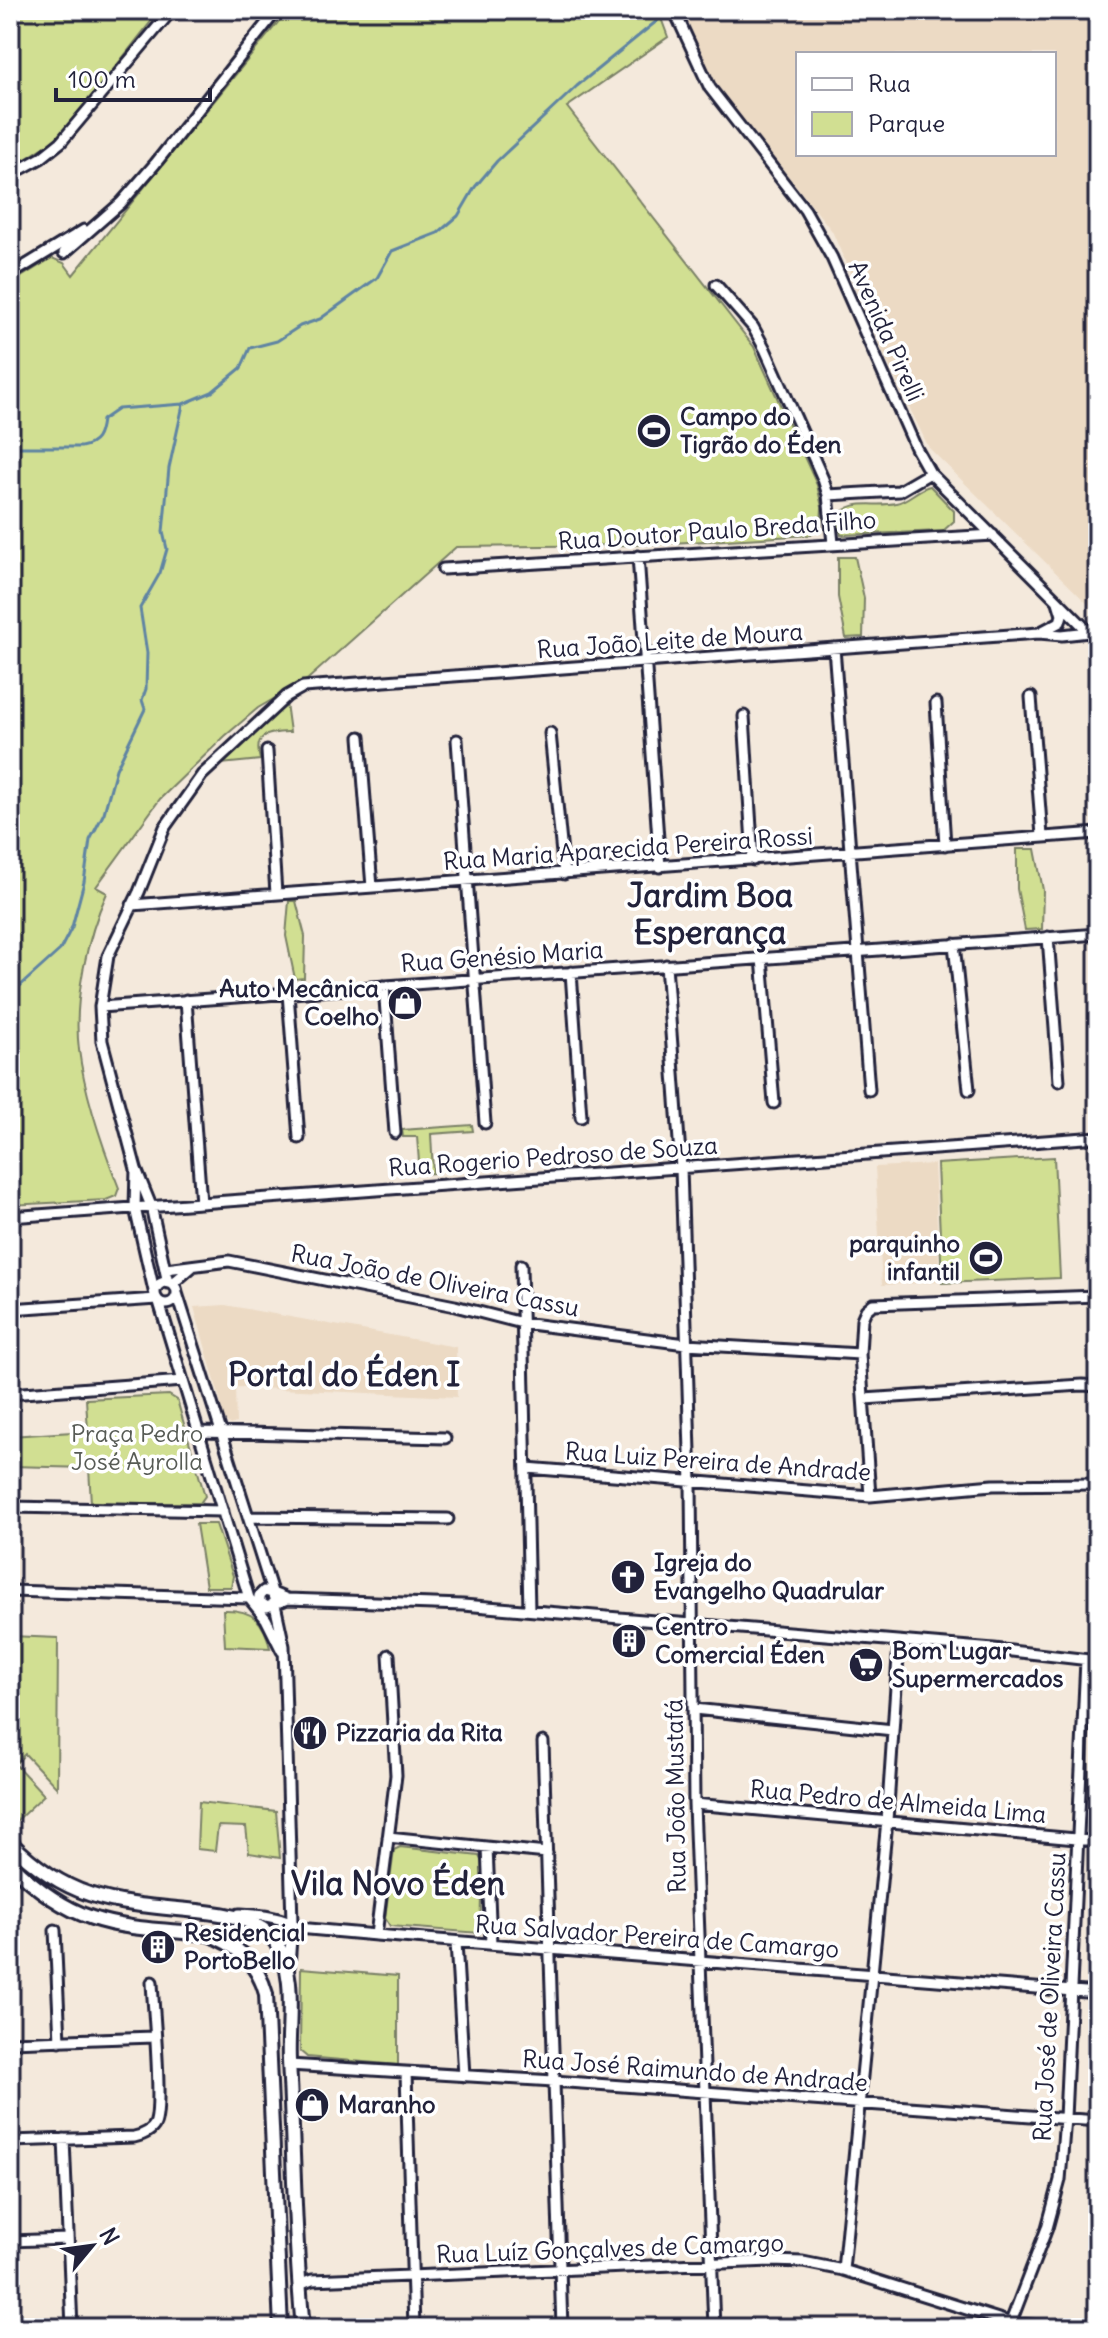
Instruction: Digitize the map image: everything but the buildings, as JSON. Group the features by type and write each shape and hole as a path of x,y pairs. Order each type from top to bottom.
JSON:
{"main road":[{"path":"10,1842 41,1871 83,1893 107,1901 215,1913 253,1923 264,1929 282,1953 288,1979 289,2065 303,2328"},
{"path":"10,1864 33,1886 76,1913 108,1925 207,1934 227,1942 246,1957 262,1980 267,2005 281,2328"},
{"path":"145,1930 156,1917 179,1916 189,1910"},
{"path":"267,2005 272,2017 276,2049 289,2065"},
{"path":"280,2306 299,2285"}],"street":[{"path":"10,175 41,158 61,142 172,10"},
{"path":"64,253 121,203 277,10"},
{"name":"Avenida Pirelli","path":"674,10 710,88 797,198 832,258 930,473 1098,641"},
{"path":"10,275 104,218"},
{"path":"716,285 753,327 765,349 828,495 833,543"},
{"path":"828,495 899,491 930,473"},
{"name":"Rua Doutor Paulo Breda Filho","path":"443,569 993,535"},
{"path":"638,556 660,867"},
{"path":"1039,633 1060,622 1062,615 1057,599"},
{"name":"Rua João Leite de Moura","path":"139,892 165,827 202,775 287,696 303,687 1039,633 1062,635 1089,632"},
{"path":"834,648 869,1090"},
{"path":"1031,697 1042,836"},
{"path":"936,703 945,845"},
{"path":"744,716 753,860"},
{"path":"550,733 564,874"},
{"path":"360,737 372,887"},
{"path":"457,740 485,1123"},
{"path":"267,751 276,894"},
{"name":"Rua Maria Aparecida Pereira Rossi","path":"132,905 1098,833"},
{"path":"161,904 139,892 108,956 100,1007 102,1041 136,1169 151,1206 166,1269 223,1433 270,1598 281,1624 292,1923 288,1979"},
{"name":"Rua Genésio Maria","path":"100,1007 1098,934"},
{"path":"1048,937 1059,1081"},
{"path":"954,944 969,1090"},
{"path":"762,958 774,1103"},
{"name":"Rua João Mustafá","path":"666,965 681,1168 691,1483 694,1804 714,2328"},
{"path":"571,972 581,1117"},
{"path":"384,986 395,1133"},
{"path":"288,993 299,1138"},
{"path":"186,1000 201,1203"},
{"name":"Rua Rogerio Pedroso de Souza","path":"10,1217 1098,1137"},
{"path":"136,1169 135,1208 157,1299 249,1598 266,1619 284,1656"},
{"name":"Rua João de Oliveira Cassu","path":"166,1269 229,1261 455,1306 522,1323 686,1344 860,1354"},
{"path":"157,1299 159,1286 172,1287 194,1265"},
{"path":"521,1265 529,1610"},
{"path":"10,1309 157,1299 169,1304 174,1300 172,1287"},
{"path":"870,1496 860,1354 862,1319 873,1304 1098,1296"},
{"path":"10,1394 183,1381"},
{"path":"864,1399 1098,1386"},
{"path":"199,1432 445,1438"},
{"name":"Rua Luiz Pereira de Andrade","path":"527,1468 870,1496 993,1485 1098,1484"},
{"path":"10,1507 223,1511"},
{"path":"249,1517 448,1519"},
{"path":"10,1591 463,1605 1098,1661"},
{"path":"843,2270 887,1821 899,1642"},
{"path":"376,1935 396,1775 389,1655"},
{"name":"Rua José de Oliveira Cassu","path":"1010,2326 1047,2228 1060,2180 1072,1990 1086,1660"},
{"path":"694,1709 893,1730"},
{"path":"543,1742 562,2328"},
{"name":"Rua Pedro de Almeida Lima","path":"694,1804 1098,1841"},
{"path":"388,1837 547,1853"},
{"path":"487,1847 491,1944"},
{"name":"Rua Salvador Pereira de Camargo","path":"215,1913 265,1917 292,1923 298,1928 1098,1993"},
{"path":"55,1930 60,2041"},
{"path":"456,1942 464,2076"},
{"path":"10,2141 134,2137 144,2135 154,2127 158,2106 152,1982"},
{"path":"10,2042 154,2037"},
{"name":"Rua José Raimundo de Andrade","path":"289,2065 1098,2121"},
{"path":"406,2073 414,2328"},
{"path":"64,2139 72,2328"},
{"path":"10,2241 67,2239"},
{"name":"Rua Luíz Gonçalves de Camargo","path":"299,2285 312,2280 803,2262 843,2270 1010,2326 1058,2328"}],"shaded area":[{"path":"681,10 1098,10 1098,614 929,448 882,351 875,319 859,294 832,231 711,79"},
{"path":"934,1164 940,1282 882,1285 875,1167"},
{"path":"225,1305 456,1347 457,1397 235,1387 236,1423 230,1425 223,1418 194,1307"}],"green space":[{"path":"10,10 160,10 61,136 10,169"},
{"path":"288,10 658,10 668,37 567,107 754,347 817,485 822,507 821,526 810,535 762,538 634,545 456,547 308,679 258,708 160,799 96,887 107,893 93,929 83,970 78,1011 79,1050 100,1138 119,1188 116,1196 106,1200 10,1205 10,1119 18,1096 10,1096 10,284 52,258 64,263 73,275"},
{"path":"930,486 954,511 954,521 943,531 841,535 837,517 850,507 896,503"},
{"path":"838,557 855,557 864,598 863,637 846,638 838,597"},
{"path":"286,703 290,732 264,736 259,744 260,760 221,764"},
{"path":"1017,849 1035,849 1043,890 1042,929 1025,930 1017,889"},
{"path":"289,901 296,901 305,936 304,978 295,979 286,936"},
{"path":"472,1125 473,1131 431,1134 433,1173 420,1174 417,1137 403,1137 402,1130"},
{"path":"1054,1157 1060,1278 942,1283 937,1164"},
{"name":"Praça Pedro José Ayrolla","path":"169,1395 177,1400 205,1496 200,1503 91,1503 89,1468 10,1466 10,1436 88,1431 86,1399"},
{"path":"196,1524 216,1524 233,1576 231,1587 206,1587"},
{"path":"223,1610 242,1612 256,1618 270,1648 225,1646"},
{"path":"10,1636 58,1638 57,1788 25,1754 15,1764 44,1795 10,1827"},
{"path":"199,1802 276,1811 280,1858 249,1853 246,1827 218,1826 215,1851 197,1849"},
{"path":"400,1847 479,1856 482,1862 480,1933 390,1926 385,1918 394,1850"},
{"path":"301,1968 398,1976 398,2065 307,2057 300,2051"}],"waterway":[{"path":"10,447 86,446 97,438 102,420 118,409 183,404 212,392 241,368 250,348 277,341 300,326 320,319 377,278 392,251 438,233 458,216 475,187 497,161 577,86 663,16"},
{"path":"10,995 60,950 72,927 84,882 90,840 104,813 116,769 145,709 142,700 146,689 147,653 140,608 160,573 167,549 163,532 169,468 183,405"}],"place":[{"name":"Campo do Tigrão do Éden","path":"654,431"},
{"name":"Auto Mecânica Coelho","path":"405,1003"},
{"name":"parquinho infantil","path":"986,1258"},
{"name":"Igreja do Evangelho Quadrular","path":"628,1577"},
{"name":"Centro Comercial Éden","path":"629,1641"},
{"name":"Bom Lugar Supermercados","path":"866,1665"},
{"name":"Pizzaria da Rita","path":"310,1733"},
{"name":"Residencial PortoBello","path":"158,1947"},
{"name":"Maranho","path":"312,2105"}],"district":[{"name":"Jardim Boa Esperança","path":"710,914"},
{"name":"Portal do Éden I","path":"344,1375"},
{"name":"Vila Novo Éden","path":"398,1884"}]}
